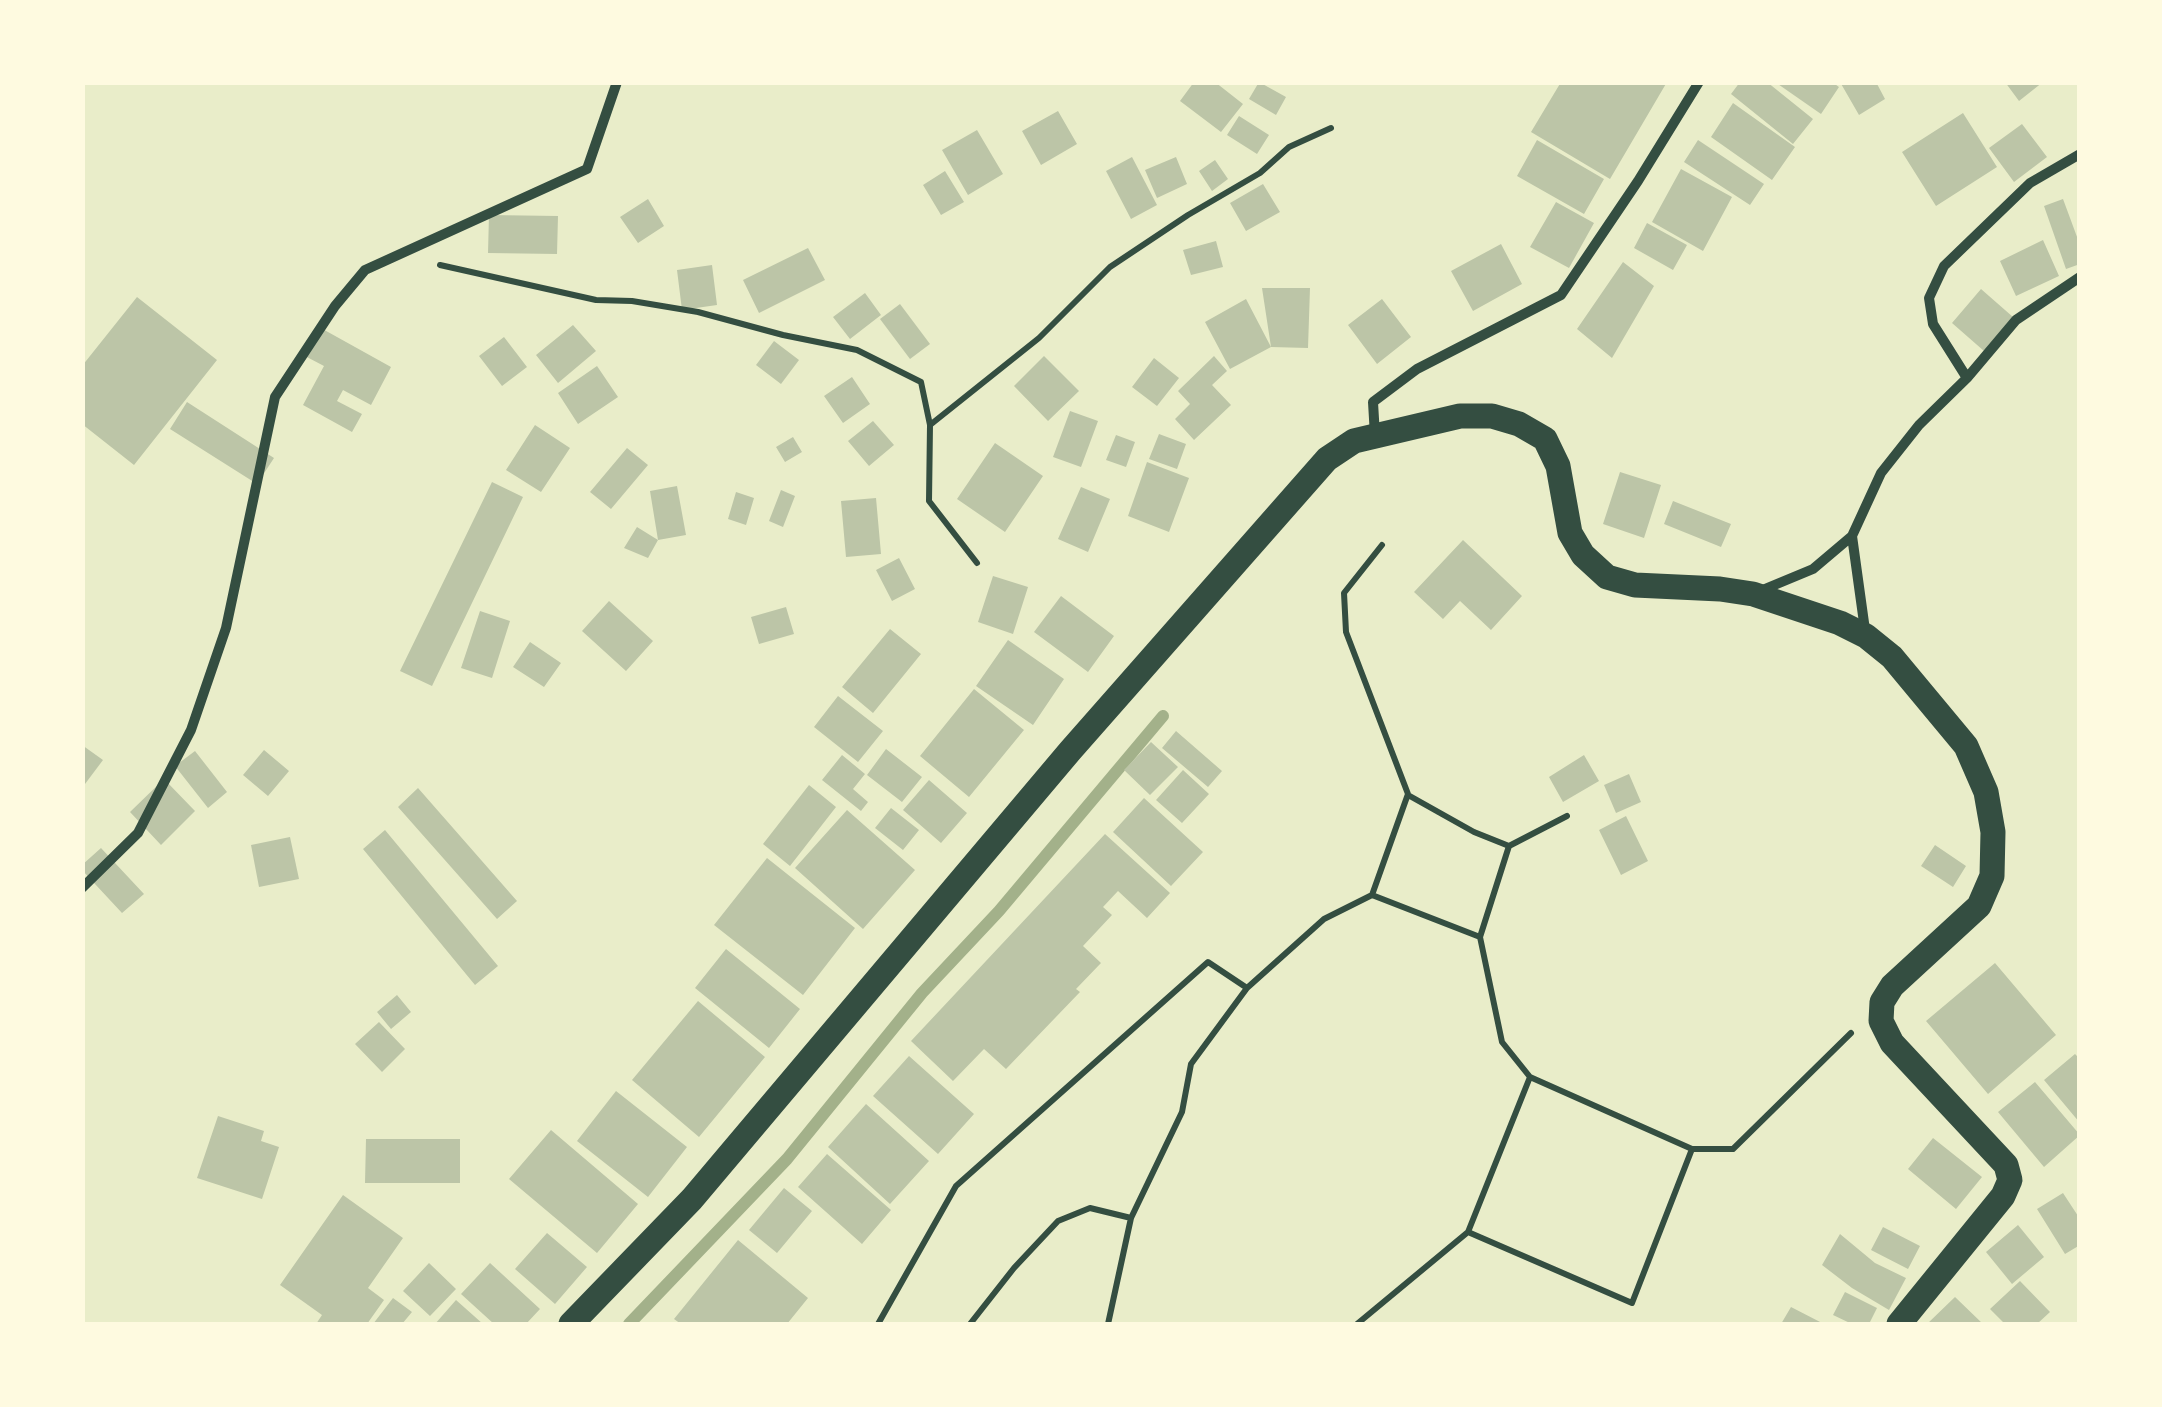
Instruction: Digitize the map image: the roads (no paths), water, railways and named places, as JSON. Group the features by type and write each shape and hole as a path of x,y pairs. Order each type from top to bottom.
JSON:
{"main road":[{"path":"571,1324 692,1199 1070,751 1327,459 1354,441 1460,416 1492,416 1519,424 1544,439 1558,466 1570,533 1583,556 1607,576 1635,585 1720,588 1752,594 1826,618 1866,636 1892,657 1966,746 1986,792 1993,832 1992,876 1979,906 1892,986 1882,1002 1881,1021 1892,1044 2006,1164 2010,1180 2004,1196 1899,1324"}],"street":[{"path":"82,888 138,833 191,730 226,628 276,397 325,321 365,270 587,168 618,82"},
{"path":"1376,437 1372,402 1417,369 1561,295 1699,82"},
{"path":"1967,378 1933,324 1930,298 1944,266 2030,183 2080,154"},
{"path":"1752,594 1813,569 1852,536 1882,473 1920,425 2016,320 2080,278"},
{"path":"1852,536 1866,636"}],"waterway":[{"path":"629,1324 787,1159 922,993 999,911 1163,716"}]}
